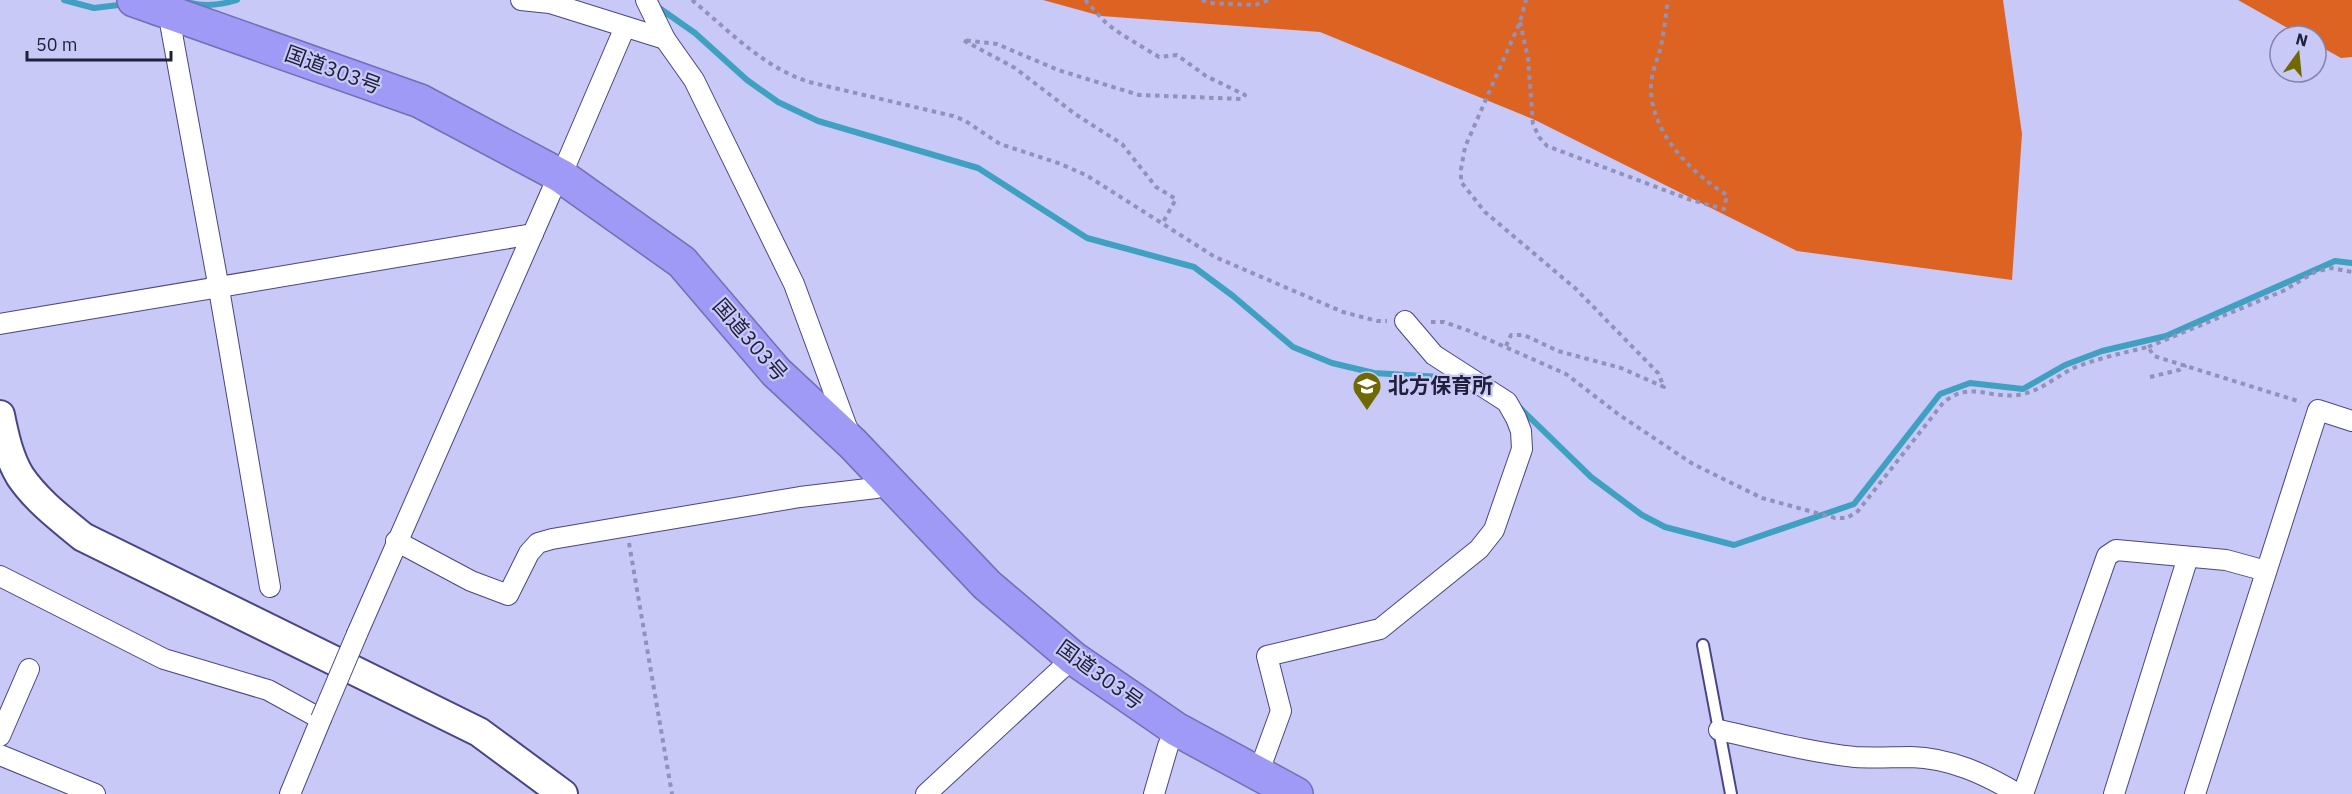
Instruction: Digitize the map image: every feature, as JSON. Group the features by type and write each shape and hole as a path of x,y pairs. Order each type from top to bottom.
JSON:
{"highway":[{"name":"国道303号","path":"134,0 420,101 561,176 682,262 776,372 853,444 987,585 1073,658 1176,729 1296,794"}],"street":[{"path":"521,0 550,3 665,39"},
{"path":"646,0 665,39 694,81 794,284 853,444"},
{"path":"176,13 171,28 270,587"},
{"path":"290,794 396,542 553,188 561,176 625,27"},
{"path":"0,324 219,289 533,234"},
{"path":"1258,774 1281,711 1267,656 1380,629 1479,549 1494,530 1516,467 1522,448 1521,431 1507,402 1434,355 1405,321"},
{"path":"2195,794 2318,410 2352,421"},
{"path":"0,415 4,438 20,475 46,506 83,537 479,732 563,794"},
{"path":"396,542 471,581 508,595 529,553 538,543 800,497 876,488 887,480"},
{"path":"2023,794 2107,556 2116,550 2226,560 2266,571"},
{"path":"2114,794 2188,557"},
{"path":"0,576 164,659 268,690 321,719"},
{"path":"926,794 1073,658"},
{"path":"0,736 29,669"},
{"path":"1154,794 1168,747 1176,729"},
{"path":"1719,730 1784,745 1855,757 1913,757 1949,762 1974,770 2018,794"},
{"path":"0,755 95,794"}],"lane":[{"path":"1703,645 1731,794"}],"path":[{"path":"692,0 762,60 789,75 964,120 1000,144 1086,175 1215,257 1343,312 1377,321 1444,322 1506,346 1566,374 1618,414 1693,464 1762,498 1835,518 1847,518 1858,511 1943,402 1951,395 1973,390 1998,395 2031,392 2092,361 2148,347 2283,291 2315,272 2331,268 2352,272"},
{"path":"1085,0 1107,24 1159,57 1177,55 1206,76 1245,95 1242,99 1139,94 1058,70 997,44 963,40 1015,68 1076,114 1122,144 1156,187 1176,199 1162,224"},
{"path":"1202,0 1209,3 1255,5 1269,0"},
{"path":"1506,346 1511,335 1524,335 1558,351 1622,368 1664,387 1658,373 1576,289 1485,212 1461,182 1465,147 1520,22 1526,0"},
{"path":"1520,22 1528,58 1533,124 1539,137 1547,146 1690,200 1724,209 1727,195 1707,183 1666,138 1652,107 1651,84 1661,45 1668,0"},
{"path":"2148,347 2154,356 2307,404 2318,410"},
{"path":"2150,377 2186,366"},
{"path":"626,527 672,794"}],"shaded area":[{"path":"1043,0 2003,0 2022,134 2012,280 1797,251 1535,120 1320,32 1101,16"},
{"path":"2238,0 2352,0 2352,57 2341,58 2328,51 2328,24 2281,24"}],"waterway":[{"path":"64,0 94,8 127,4"},
{"path":"187,2 212,5 237,0"},
{"path":"655,5 695,33 747,80 778,102 818,121 978,168 1087,238 1194,267 1233,296 1293,347 1332,363 1374,373 1457,378"},
{"path":"1517,405 1591,477 1642,515 1665,527 1734,545 1854,504 1940,394 1970,383 2023,389 2065,365 2102,351 2166,336 2335,261 2352,263"}],"place":[{"name":"北方保育所","path":"1367,412"}]}
